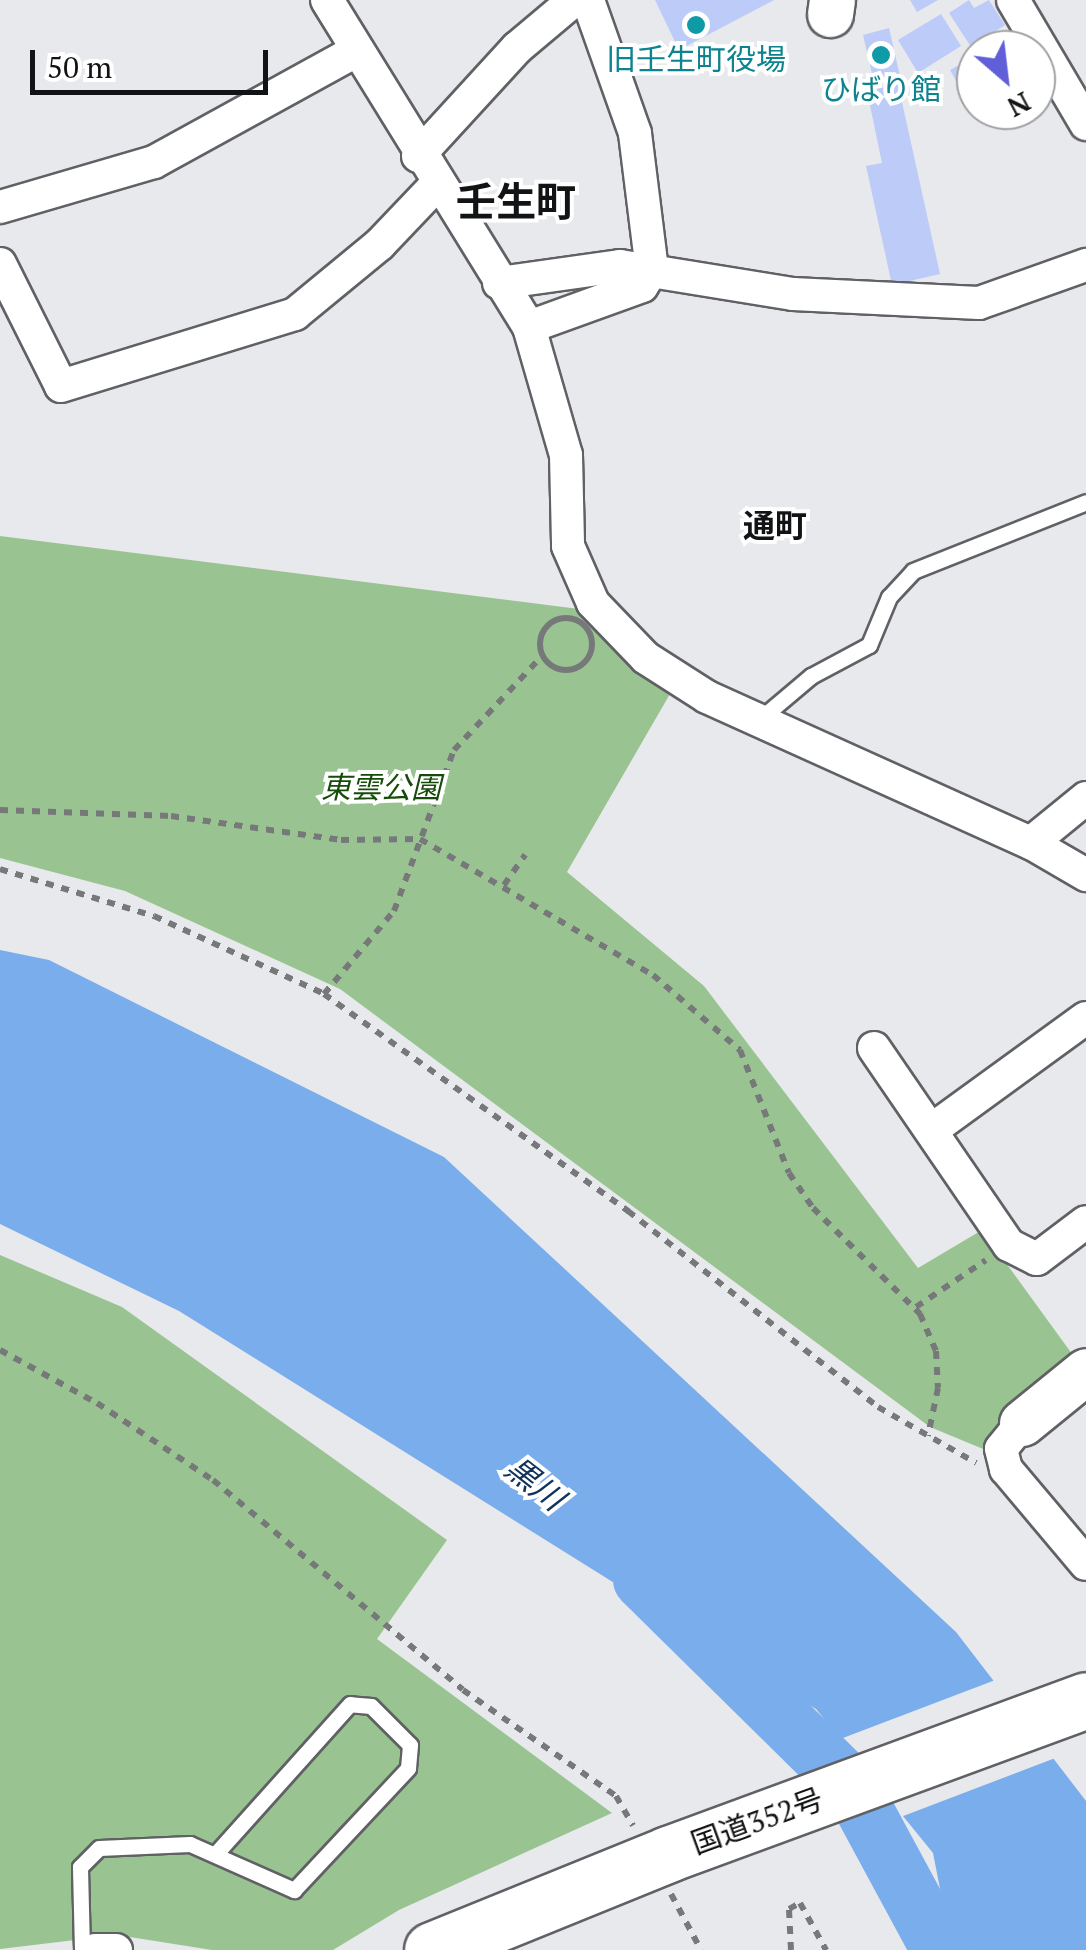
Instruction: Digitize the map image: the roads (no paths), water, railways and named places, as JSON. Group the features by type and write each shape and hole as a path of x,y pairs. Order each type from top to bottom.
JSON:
{"highway":[{"name":"国道352号","path":"432,1950 660,1857 1086,1700"}],"street":[{"path":"327,0 436,186 529,326 566,455 568,546 593,603 646,658 758,721 1031,844 1086,875"},
{"path":"418,156 517,48 574,0"},
{"path":"529,326 642,286 652,270 635,133 588,0"},
{"path":"1013,0 1086,124"},
{"path":"0,207 154,162 356,51"},
{"path":"0,264 61,386 295,314 380,244 436,186"},
{"path":"499,283 620,266 793,294 978,302 1086,265"},
{"path":"1031,844 1086,798"},
{"path":"933,1128 1086,1018"},
{"path":"874,1048 933,1128 1008,1245 1036,1259 1086,1222"},
{"path":"1086,1371 1022,1424 1001,1449 1006,1469 1086,1564"},
{"path":"96,1950 116,1950"}],"lane":[{"path":"758,721 811,676 869,645 889,597 913,571 1086,502"},
{"path":"82,1950 80,1867 99,1848 172,1844 217,1852 294,1890 408,1768 410,1746 371,1706 350,1704 217,1852"}],"water":[{"path":"0,950 49,960 444,1157 956,1632 1086,1801 1086,1950 952,1950 933,1853 816,1709 179,1311 0,1224"}],"waterway":[{"name":"黒川","path":"642,1580 852,1787 940,1950"}],"place":[{"name":"旧壬生町役場","path":"696,25"},
{"name":"ひばり館","path":"881,55"}],"district":[{"name":"壬生町","path":"516,201"},
{"name":"通町","path":"775,525"}],"park label":[{"name":"東雲公園","path":"381,787"}]}
